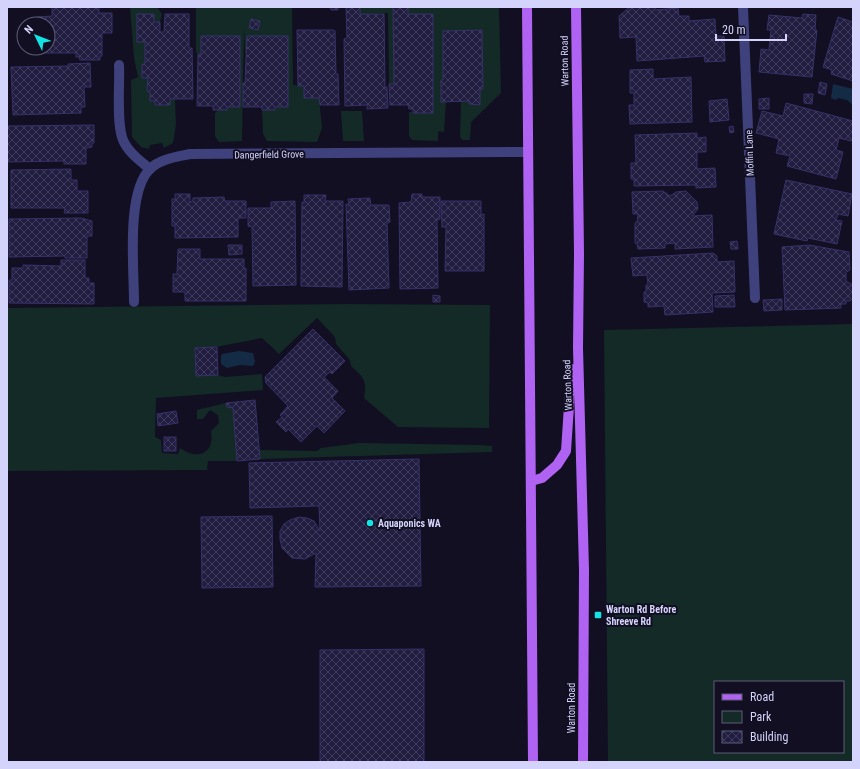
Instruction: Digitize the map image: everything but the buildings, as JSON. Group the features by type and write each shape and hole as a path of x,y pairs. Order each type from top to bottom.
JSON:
{"main road":[{"path":"527,7 533,762"},
{"name":"Warton Road","path":"576,7 579,254 578,348 584,570 583,762"},
{"path":"531,480 542,478 557,465 566,451 570,392 578,348"}],"street":[{"name":"Moffin Lane","path":"742,7 755,298"},
{"path":"119,65 120,129 123,140 131,152 150,169"},
{"name":"Dangerfield Grove","path":"134,302 134,204 139,185 150,169 161,162 190,154 528,152"}],"green space":[{"path":"130,7 157,7 162,14 160,22 154,22 154,14 137,14 137,42 145,42 145,63 142,65 142,78 148,78 147,91 150,92 150,101 155,101 155,105 170,105 170,99 175,99 176,125 173,143 164,148 162,143 150,145 149,149 141,147 132,137 131,80 138,77 134,58"},
{"path":"196,7 292,7 293,85 304,86 319,98 322,128 317,142 267,141 263,134 262,110 275,110 288,36 247,36 247,53 245,53 244,27 242,141 219,142 215,136 215,113 218,110 227,110 227,107 240,102 239,36 201,36 201,54 196,53"},
{"path":"360,7 393,7 394,84 389,84 388,13 360,14"},
{"path":"408,7 499,7 501,93 471,122 470,140 463,140 460,137 461,101 469,101 469,104 480,105 480,89 483,89 482,30 443,31 443,80 441,80 441,102 446,102 444,132 438,131 438,141 412,140 409,136 409,112 433,113 433,14 408,14"},
{"path":"341,111 362,111 364,141 343,141"},
{"path":"347,304 490,305 489,428 398,427 364,398 364,380 351,366 350,360 336,344 335,337 317,318 279,354 262,338 216,347 195,348 196,375 218,375 225,377 262,374 263,390 156,398 155,437 161,440 162,453 178,454 180,448 193,454 204,453 208,449 212,439 211,431 219,423 218,415 210,410 203,419 197,419 197,410 226,403 227,407 233,408 237,461 208,461 207,470 7,471 7,308"},
{"path":"853,324 853,762 608,762 604,330"},
{"path":"359,443 480,445 492,446 492,452 260,459 259,450 317,451 321,448"}],"water":[{"path":"833,84 853,89 853,105 847,100 838,98 836,100 831,98"},
{"path":"239,351 253,353 255,362 253,366 240,365 227,368 221,364 222,354"}],"place":[{"name":"Aquaponics WA","path":"370,523"},
{"name":"Warton Rd Before Shreeve Rd","path":"598,615"}]}
